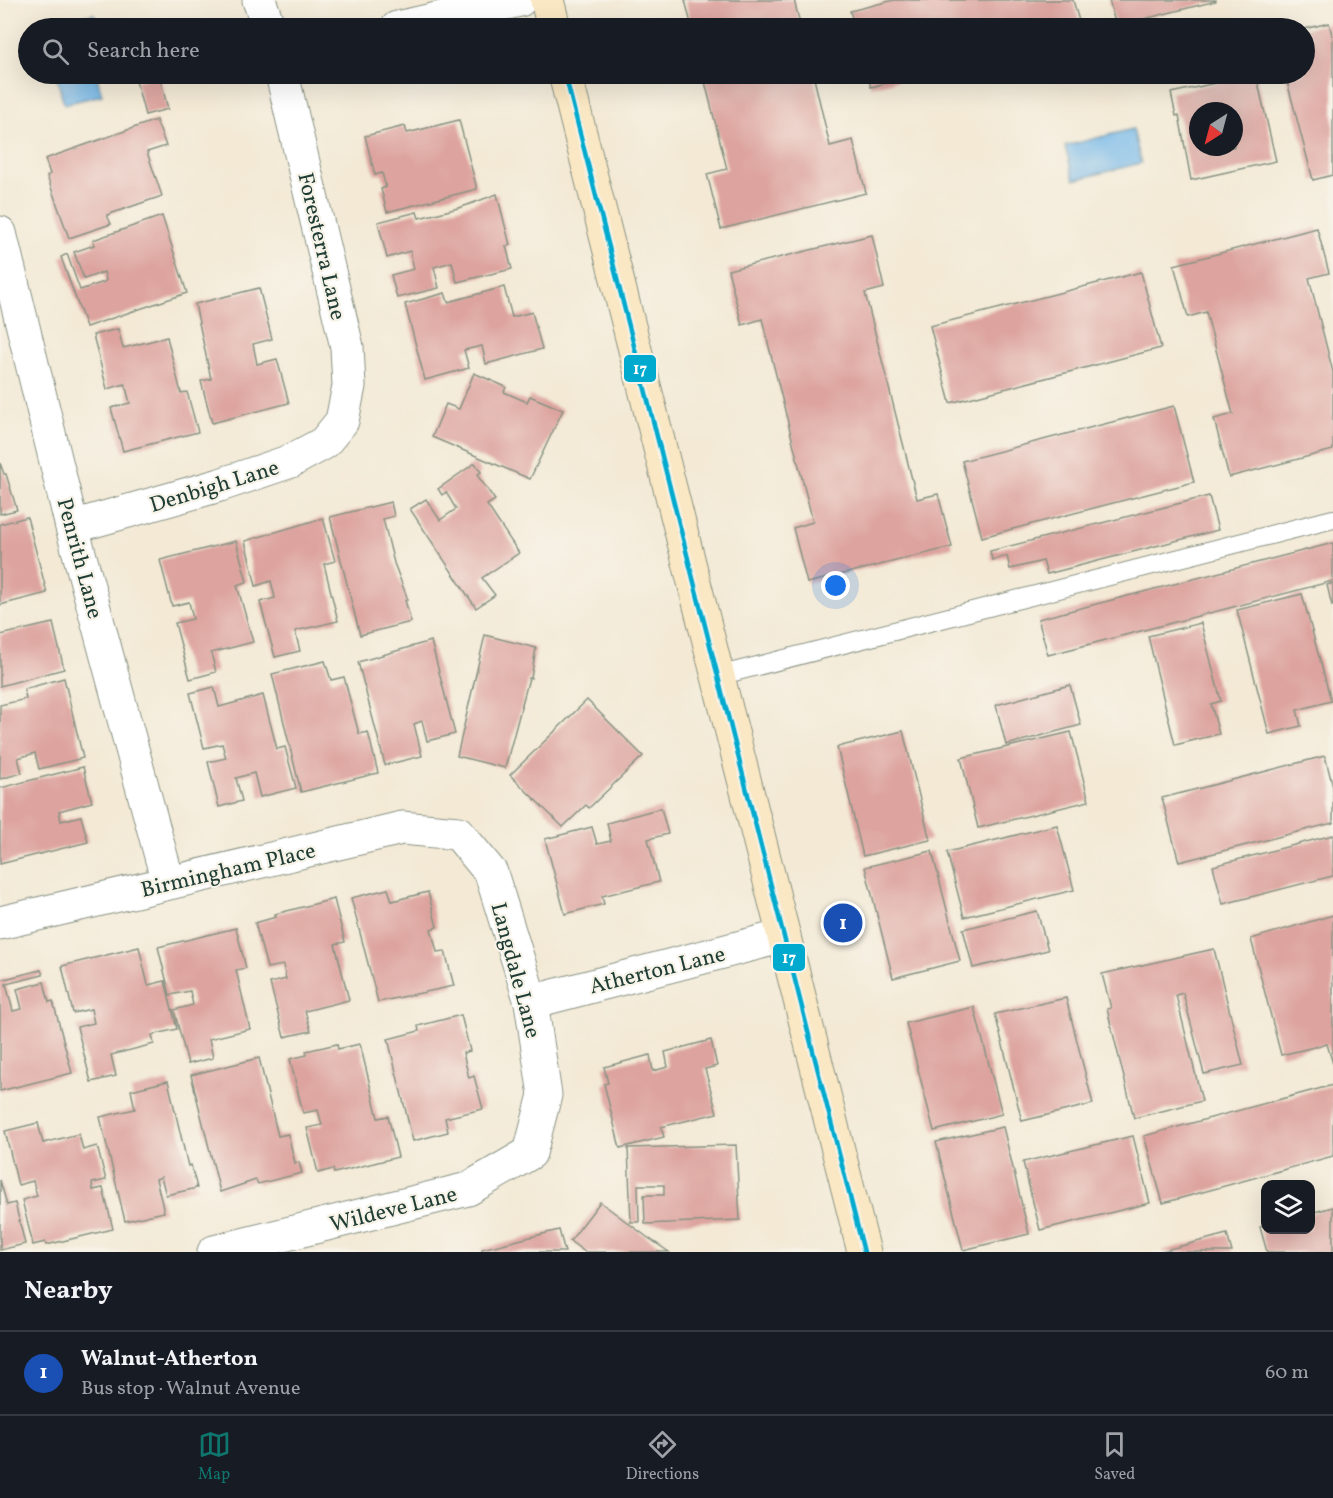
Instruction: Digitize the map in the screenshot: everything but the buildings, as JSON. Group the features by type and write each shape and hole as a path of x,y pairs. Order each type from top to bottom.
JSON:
{"main road":[{"path":"547,0 552,18"},
{"path":"568,84 864,1252"}],"street":[{"path":"259,0 265,18"},
{"path":"441,18 520,0"},
{"name":"Foresterra Lane","path":"284,84 347,347 348,386 342,421"},
{"name":"Penrith Lane","path":"0,233 72,527 168,882"},
{"name":"Denbigh Lane","path":"72,527 220,485 291,461 324,444 342,421"},
{"name":"Birmingham Place","path":"0,923 402,828 458,833"},
{"name":"Langdale Lane","path":"458,833 491,873 531,1002 545,1095 530,1154"},
{"name":"Atherton Lane","path":"531,1002 784,936"},
{"name":"Wildeve Lane","path":"214,1252 468,1189 530,1154"}],"lane":[{"path":"718,676 1333,519"}],"water":[{"path":"94,14 95,18 77,18"},
{"path":"59,84 99,84 102,95 64,104"},
{"path":"1133,129 1141,163 1074,180 1065,146"}],"transit line":[{"name":"17","path":"568,84 864,1252"}],"place":[{"name":"Walnut-Atherton","path":"843,923"}]}
